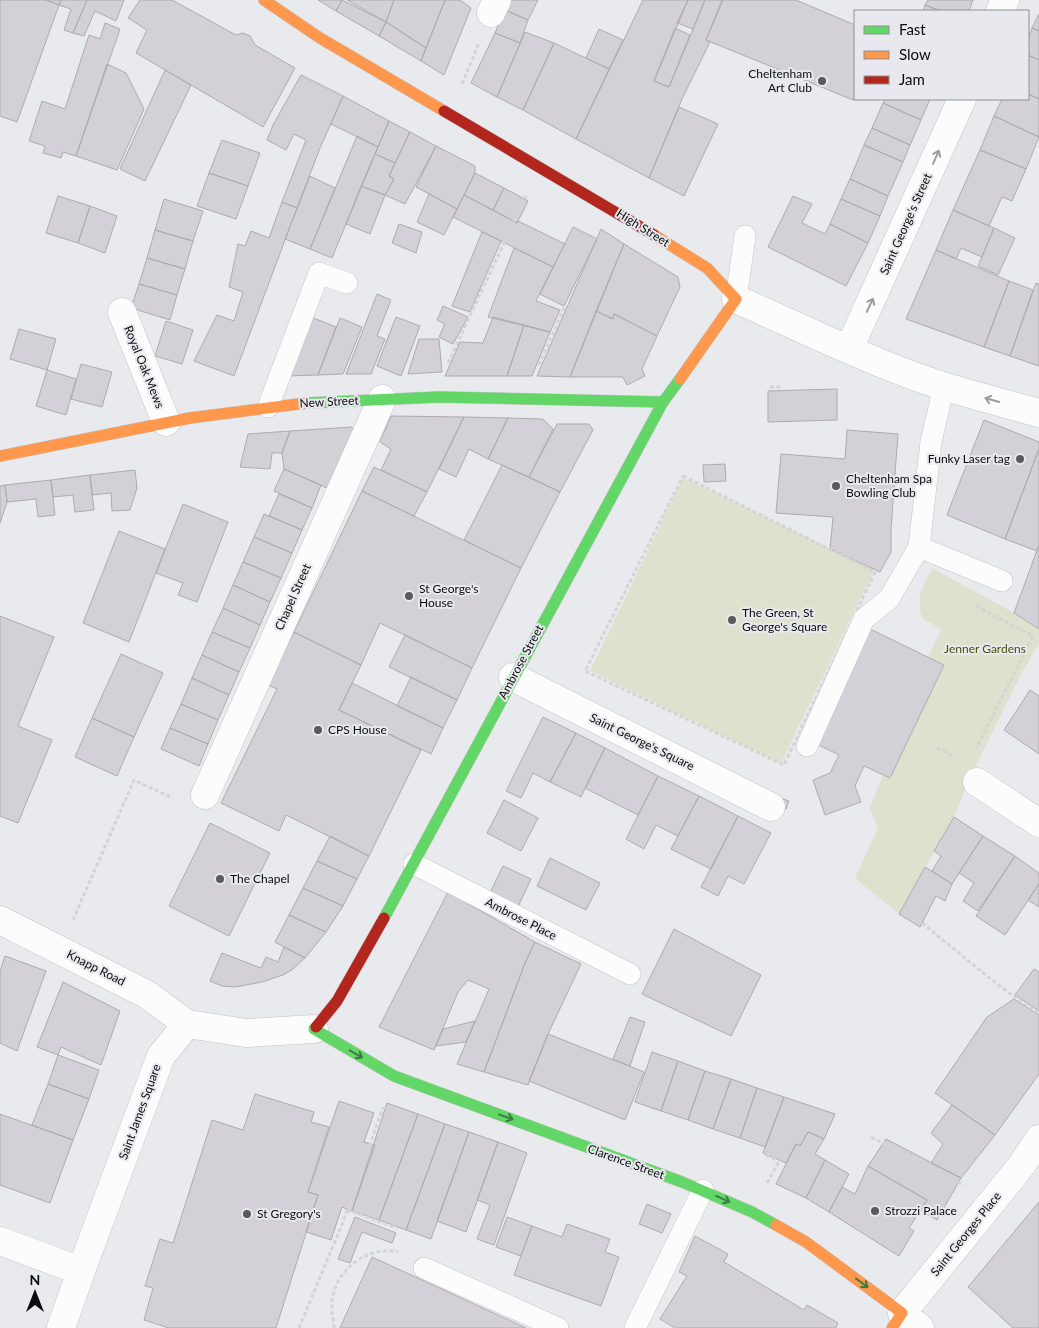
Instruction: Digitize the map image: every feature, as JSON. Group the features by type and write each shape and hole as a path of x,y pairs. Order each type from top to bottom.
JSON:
{"street":[{"name":"High Street","path":"264,0 320,38 707,268 736,299 849,349 944,386 1039,413"},
{"name":"Saint George's Street","path":"849,349 962,100"},
{"name":"Ambrose Street","path":"314,1029 337,1001 414,864 513,677 663,402 736,299"},
{"name":"Royal Oak Mews","path":"122,312 166,422"},
{"name":"New Street","path":"0,456 166,422 268,407 432,397 525,397 663,402"},
{"name":"Chapel Street","path":"205,794 382,399"},
{"name":"Saint George's Square","path":"513,677 771,807"},
{"path":"977,782 1039,823"},
{"name":"Knapp Road","path":"0,920 146,994 187,1024"},
{"path":"187,1024 246,1033 314,1029"},
{"name":"Saint James Square","path":"61,1328 161,1056 187,1024"},
{"name":"Clarence Street","path":"314,1029 394,1076 703,1190 752,1212 806,1242 904,1323"},
{"name":"Saint Georges Place","path":"904,1323 994,1200 1030,1172 1039,1139"},
{"path":"0,1241 81,1271"}],"lane":[{"path":"736,299 746,236"},
{"path":"268,407 320,272 347,283"},
{"path":"806,746 864,619 889,599 918,547 931,442 944,386"},
{"path":"918,547 1002,581"},
{"name":"Ambrose Place","path":"414,864 630,974"},
{"path":"635,1328 703,1190"},
{"path":"424,1268 558,1328"}],"path":[{"path":"450,114 494,6"},
{"path":"432,397 539,167"},
{"path":"525,397 564,308"},
{"path":"770,387 780,387 780,390"},
{"path":"682,476 875,572 784,765 585,671 682,476"},
{"path":"968,601 1033,636 964,774 977,782"},
{"path":"60,950 134,780 198,810 205,794"},
{"path":"922,922 1002,988 1039,1013"},
{"path":"1020,1038 1029,1028"},
{"path":"299,1328 347,1210 394,1076"},
{"path":"871,1137 994,1200"},
{"path":"768,1155 780,1160 771,1176"},
{"path":"347,1210 398,1228"},
{"path":"334,1328 331,1303 337,1282 348,1267 355,1262 378,1252 396,1252 410,1258 424,1268"}],"green space":[{"name":"The Green, St George's Square","path":"683,478 874,570 781,763 590,671"},
{"name":"Jenner Gardens","path":"932,568 1014,613 1039,629 1039,643 1019,678 970,778 954,817 899,914 855,878 878,828 870,808 883,775 890,778 944,665 928,657 941,629 922,618 920,611 921,593"}],"building":[{"path":"0,0 46,0 59,5 17,122 0,116"},
{"path":"46,0 61,0 59,5"},
{"path":"61,0 87,0 73,33 64,30 71,9 59,5"},
{"path":"87,0 124,0 116,21 95,11 84,36 73,33"},
{"path":"140,0 172,0 236,35 243,33 250,36 255,45 295,68 263,127 136,53 147,30 128,18"},
{"path":"318,0 342,0 336,11"},
{"path":"342,0 386,22 379,36 336,11"},
{"path":"347,0 394,0 386,22"},
{"path":"394,0 445,0 426,48 386,22"},
{"path":"445,0 460,0 471,8 444,75 421,61"},
{"path":"509,0 538,0 528,20 505,10"},
{"path":"643,0 688,0 654,81 669,87 705,0 722,0 706,40 710,42 682,99 649,178 576,139"},
{"path":"688,0 705,0 693,29 677,23"},
{"path":"723,0 796,0 854,25 854,98 853,100 706,40"},
{"path":"928,0 973,0 969,10 938,10 925,5"},
{"path":"925,5 938,10 923,10"},
{"path":"505,10 528,20 520,43 495,33"},
{"path":"1039,14 1039,31 1032,28"},
{"path":"386,22 426,48 421,61 379,36"},
{"path":"105,23 120,29 76,156 63,152 61,158 43,153 45,146 29,141 42,101 65,109 89,35 100,39"},
{"path":"675,28 690,35 669,87 654,81"},
{"path":"1032,28 1039,31 1039,60 1029,55 1029,36"},
{"path":"599,29 623,40 609,69 586,58"},
{"path":"525,32 554,43 523,110 497,97"},
{"path":"495,33 520,43 497,97 471,83"},
{"path":"554,43 609,69 576,139 523,110"},
{"path":"1029,55 1039,60 1039,99 1029,94"},
{"path":"107,64 126,73 144,109 117,170 76,156"},
{"path":"165,70 191,85 145,181 120,169"},
{"path":"301,75 343,96 320,148 297,208 282,202 306,140 294,134 286,150 267,140 273,125"},
{"path":"1029,94 1039,99 1039,137 994,116 1002,100 1029,100"},
{"path":"343,96 389,121 378,147 331,124"},
{"path":"884,100 930,100 921,120 883,103"},
{"path":"883,103 921,120 910,145 872,128"},
{"path":"679,107 718,124 684,196 649,178"},
{"path":"994,116 1039,137 1026,169 980,150"},
{"path":"389,121 410,132 395,163 375,154"},
{"path":"872,128 910,145 903,162 864,145"},
{"path":"410,132 436,146 405,204 385,195 394,179 389,176"},
{"path":"357,136 378,147 332,258 310,249"},
{"path":"222,140 260,153 248,186 209,173"},
{"path":"864,145 903,162 888,196 850,179"},
{"path":"436,146 475,166 475,173 457,209 416,187"},
{"path":"980,150 1026,169 1012,201 1002,197 989,226 953,210"},
{"path":"375,154 395,163 389,176 394,179 385,195 361,186"},
{"path":"209,173 248,186 236,219 197,206"},
{"path":"475,173 504,188 493,210 464,195"},
{"path":"310,176 335,188 310,249 285,239"},
{"path":"850,179 888,196 880,216 841,199"},
{"path":"361,186 385,195 370,234 346,224"},
{"path":"504,188 528,201 517,223 493,210"},
{"path":"429,194 457,209 444,235 417,222"},
{"path":"464,195 517,223 518,221 565,244 553,267 453,217"},
{"path":"58,196 90,206 78,243 46,233"},
{"path":"793,196 812,204 802,223 825,234 830,224 868,243 846,286 768,247"},
{"path":"164,199 203,211 193,241 155,230"},
{"path":"841,199 880,216 868,243 830,224"},
{"path":"282,202 297,208 234,376 194,361 217,315 234,321 243,292 229,287 238,244 245,246 251,231 269,238"},
{"path":"90,206 117,216 105,253 78,243"},
{"path":"953,210 994,228 982,257 961,248 956,259 936,250"},
{"path":"399,224 422,232 416,253 392,243"},
{"path":"573,227 597,239 564,306 540,294"},
{"path":"994,228 1015,238 998,275 978,266"},
{"path":"601,229 624,244 570,377 537,376"},
{"path":"155,230 193,241 185,269 147,258"},
{"path":"482,232 501,241 470,312 452,306"},
{"path":"624,244 678,277 680,287 657,336 614,314 613,319 596,311"},
{"path":"514,248 553,267 536,301 560,310 550,332 488,317"},
{"path":"936,250 1009,281 984,347 906,319"},
{"path":"147,258 185,269 177,295 139,284"},
{"path":"1009,281 1033,290 1010,356 984,347"},
{"path":"1036,283 1039,284 1039,366 1010,356"},
{"path":"139,284 177,295 170,320 131,308"},
{"path":"377,294 391,300 377,336 385,339 371,374 346,374"},
{"path":"443,306 468,317 453,344 439,337 445,324 437,320"},
{"path":"596,311 613,319 614,314 657,336 642,369 645,376 627,385 623,377 570,377"},
{"path":"311,317 336,327 318,375 287,376"},
{"path":"396,317 420,326 401,376 377,366"},
{"path":"493,317 524,325 507,376 445,376 460,342 483,343"},
{"path":"340,318 362,327 343,374 318,375"},
{"path":"166,321 193,330 182,364 155,356"},
{"path":"524,325 550,332 532,376 507,376"},
{"path":"19,329 56,339 47,370 10,359"},
{"path":"419,339 439,339 442,372 408,374"},
{"path":"81,364 112,372 102,407 71,399"},
{"path":"47,370 76,379 66,415 36,406"},
{"path":"837,389 837,420 768,422 768,391"},
{"path":"391,416 464,417 427,492 381,470 391,449 380,442"},
{"path":"464,417 508,418 488,459 469,449 456,477 439,469"},
{"path":"508,418 543,419 553,429 529,477 488,459"},
{"path":"984,420 1039,442 1039,449 1005,539 947,515"},
{"path":"557,424 589,424 593,430 560,492 529,477"},
{"path":"352,427 354,432 327,488 284,469 282,453 290,431"},
{"name":"Cheltenham Spa Bowling Club","path":"847,430 898,434 891,552 880,572 830,549 833,517 776,513 781,454 845,459"},
{"path":"290,431 282,453 272,453 270,469 240,467 248,434"},
{"path":"1039,449 1039,545 1037,551 1005,539"},
{"path":"725,464 726,481 704,482 703,465"},
{"path":"502,465 560,492 521,568 464,540"},
{"path":"374,467 427,492 414,516 362,491"},
{"path":"284,469 321,485 312,508 274,491"},
{"path":"135,470 137,488 130,510 112,511 111,493 92,495 90,475"},
{"path":"90,475 94,510 75,512 73,495 53,497 51,480"},
{"path":"51,480 55,515 38,517 36,499 7,502 5,485"},
{"path":"5,485 7,502 0,523 0,486"},
{"name":"St George's House","path":"362,491 521,568 472,668 380,623 361,665 294,632"},
{"path":"279,494 312,508 302,530 269,516"},
{"path":"183,504 228,522 197,602 178,595 183,583 156,573"},
{"path":"264,514 302,530 292,553 254,537"},
{"path":"119,531 165,549 129,642 83,623"},
{"path":"254,537 292,553 281,578 243,562"},
{"path":"1039,545 1039,629 1014,613"},
{"path":"243,562 281,578 270,602 233,585"},
{"path":"233,585 270,602 260,625 223,608"},
{"path":"223,608 260,625 250,648 212,632"},
{"path":"0,616 54,637 18,726 52,740 18,823 0,816"},
{"path":"866,627 944,665 890,778 864,766 855,786 861,802 825,815 813,780 830,773 839,755 811,741"},
{"path":"212,632 250,648 239,672 202,655"},
{"name":"CPS House","path":"294,632 361,665 339,710 421,750 369,856 286,815 279,831 221,803 277,689 268,685"},
{"path":"405,635 472,668 457,700 389,667"},
{"path":"121,654 163,673 134,737 92,718"},
{"path":"202,655 239,672 229,695 192,678"},
{"path":"411,677 457,700 443,728 397,706"},
{"path":"192,678 229,695 218,720 181,704"},
{"path":"352,683 443,728 431,754 339,710"},
{"path":"1030,690 1039,696 1039,754 1004,730"},
{"path":"181,704 218,720 208,744 170,728"},
{"path":"543,717 576,733 550,782 533,773 521,798 506,791"},
{"path":"92,718 134,737 117,776 75,757"},
{"path":"170,728 208,744 199,766 161,749"},
{"path":"576,733 605,748 581,797 550,782"},
{"path":"605,748 658,776 638,815 585,788"},
{"path":"658,776 699,796 678,836 656,825 644,849 626,839"},
{"path":"699,796 738,816 711,869 671,849"},
{"path":"783,799 789,801 786,809 780,807"},
{"path":"504,800 538,818 521,851 487,833"},
{"path":"738,816 771,833 744,884 728,876 718,896 701,887"},
{"path":"954,817 983,836 952,884 932,871 941,856 934,851"},
{"name":"The Chapel","path":"210,823 270,853 229,936 169,906"},
{"path":"330,836 369,856 357,879 317,861"},
{"path":"983,836 1015,856 978,911 963,901 974,883 959,873"},
{"path":"1015,856 1039,873 1039,884 1005,935 976,916"},
{"path":"550,858 600,883 586,910 537,886"},
{"path":"317,861 357,879 343,906 303,888"},
{"path":"503,866 531,879 515,913 487,899"},
{"path":"925,867 952,884 945,901 936,896 920,927 899,914"},
{"path":"1039,884 1039,907 1028,900"},
{"path":"303,888 343,906 326,932 289,915"},
{"path":"448,892 535,942 525,963 484,1072 457,1064 489,989 468,980 458,992 434,1050 379,1027"},
{"path":"289,915 326,932 305,958 275,942"},
{"path":"674,929 761,975 731,1036 642,994"},
{"path":"535,942 581,964 548,1034 528,1085 484,1072 525,963"},
{"path":"284,947 305,958 283,975 262,982 235,987 222,986 210,981 222,953 261,968 266,957 278,962"},
{"path":"5,956 46,971 17,1051 0,1043 0,972"},
{"path":"1034,969 1039,972 1039,1011 1015,995"},
{"path":"63,982 120,1011 101,1065 61,1047 58,1055 37,1047"},
{"path":"1014,999 1039,1015 1039,1074 995,1135 935,1093 987,1017"},
{"path":"630,1017 645,1022 630,1066 613,1059"},
{"path":"475,1021 466,1042 436,1046 443,1029"},
{"path":"548,1034 644,1072 625,1120 529,1081"},
{"path":"652,1052 678,1061 661,1111 635,1102"},
{"path":"58,1055 99,1070 89,1099 48,1084"},
{"path":"678,1061 705,1071 688,1120 661,1111"},
{"path":"705,1071 731,1079 713,1129 688,1120"},
{"path":"731,1079 757,1088 740,1138 713,1129"},
{"path":"48,1084 89,1099 73,1140 32,1125"},
{"path":"757,1088 784,1097 765,1147 740,1138"},
{"name":"St Gregory's","path":"255,1094 314,1112 311,1122 329,1127 308,1192 318,1195 276,1328 169,1328 144,1320 153,1288 145,1286 160,1239 173,1243 212,1120 243,1130"},
{"path":"784,1097 835,1114 824,1139 808,1132 800,1146 796,1144 786,1163 763,1153"},
{"path":"339,1101 374,1113 364,1142 375,1145 352,1211 342,1207 331,1240 306,1232 318,1195 308,1192"},
{"path":"387,1103 418,1114 379,1220 352,1211"},
{"path":"952,1105 995,1135 961,1178 931,1163 943,1144 931,1133"},
{"path":"0,1114 73,1140 50,1203 0,1185"},
{"path":"418,1114 445,1124 406,1230 379,1220"},
{"path":"445,1124 469,1132 431,1239 406,1230"},
{"path":"469,1132 498,1142 466,1232 437,1221"},
{"path":"808,1132 824,1139 815,1154 825,1160 806,1198 776,1184 796,1144 800,1146"},
{"path":"886,1139 961,1178 937,1220 920,1210 927,1200 868,1166"},
{"path":"498,1142 527,1153 494,1245 477,1239 490,1205 477,1200"},
{"path":"825,1160 849,1174 829,1212 806,1198"},
{"name":"Strozzi Palace","path":"868,1166 927,1200 909,1228 914,1231 899,1256 829,1212 842,1187 855,1194"},
{"path":"1039,1202 1039,1328 1013,1328 968,1287"},
{"path":"647,1204 671,1214 662,1233 639,1224"},
{"path":"355,1217 396,1233 392,1243 362,1232 350,1263 338,1259"},
{"path":"507,1217 532,1226 521,1256 496,1247"},
{"path":"567,1224 610,1239 605,1252 619,1257 601,1306 514,1275 532,1226 562,1237"},
{"path":"695,1236 728,1254 724,1262 804,1310 807,1305 838,1323 836,1328 675,1328 660,1319 687,1276 679,1272"},
{"path":"372,1257 526,1328 340,1328"}],"traffic: fast":[{"path":"384,918 663,402 680,379"},
{"path":"306,403 439,397 663,402"},
{"path":"316,1027 314,1029 394,1076 682,1182 752,1212 776,1225"}],"traffic: slow":[{"path":"264,0 320,38 444,111"},
{"path":"654,235 707,268 736,299 680,379"},
{"path":"0,456 190,418 306,403"},
{"path":"776,1225 806,1242 902,1313 892,1328"}],"traffic: jam":[{"path":"444,111 654,235"},
{"path":"316,1027 337,1001 384,918"}],"place":[{"name":"Cheltenham Art Club","path":"822,81"},
{"name":"Funky Laser tag","path":"1020,459"},
{"name":"Cheltenham Spa Bowling Club","path":"836,486"},
{"name":"St George's House","path":"409,596"},
{"name":"The Green, St George's Square","path":"732,620"},
{"name":"CPS House","path":"318,730"},
{"name":"The Chapel","path":"220,879"},
{"name":"Strozzi Palace","path":"875,1211"},
{"name":"St Gregory's","path":"247,1214"}]}
